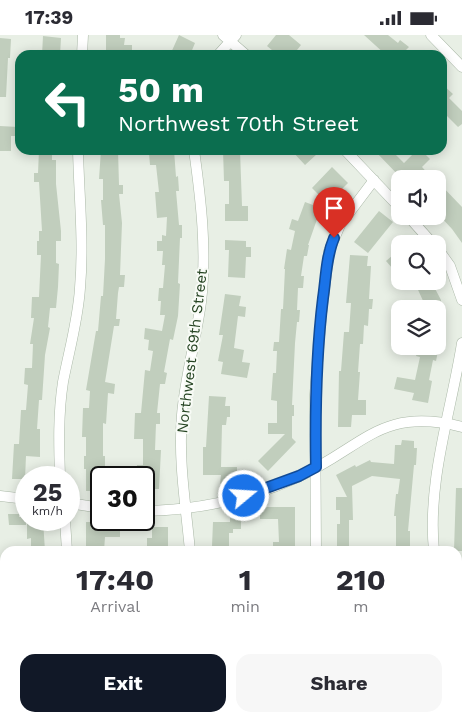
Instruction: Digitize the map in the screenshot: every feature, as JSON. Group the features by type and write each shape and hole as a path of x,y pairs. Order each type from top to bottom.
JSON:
{"street":[{"path":"82,50 83,35"},
{"path":"431,35 446,50"},
{"path":"221,50 230,37 242,50"},
{"path":"447,52 462,67"},
{"path":"60,466 60,414 63,383 77,315 80,287 81,249 78,155"},
{"name":"Northwest 69th Street","path":"190,546 180,452 184,393 199,315 202,280 202,221 195,155"},
{"path":"349,155 391,198"},
{"path":"316,546 315,395 321,317 329,251 340,225 374,180"},
{"path":"416,225 425,235"},
{"path":"446,262 456,280 462,299"},
{"path":"434,546 437,479 462,343"},
{"path":"155,510 209,505 247,495 299,476 372,432 386,427 416,421 446,423 462,427"},
{"path":"0,496 15,498"},
{"path":"66,531 67,546"}],"building":[{"path":"106,35 120,35 120,38 125,38 124,45 132,45 132,50 106,50"},
{"path":"179,35 195,43 192,50 172,50"},
{"path":"276,35 289,35 301,45 297,50 272,50 267,46"},
{"path":"364,35 388,35 398,43 400,40 409,47 406,50 380,50"},
{"path":"43,36 61,38 60,50 42,50"},
{"path":"0,38 11,39 6,97 0,97"},
{"path":"447,89 453,94 449,98 462,111 462,124 458,127 447,116"},
{"path":"0,126 15,127 15,136 11,136 11,151 0,151"},
{"path":"39,155 52,155 52,160 56,160 56,184 61,231 61,241 56,241 56,263 59,264 58,287 56,308 50,308 48,327 50,328 45,355 42,400 39,400 37,429 40,429 40,457 26,456 26,466 15,466 15,479 12,479 14,444 19,444 21,410 26,410 28,385 24,384 25,368 32,368 33,344 30,344 34,318 31,318 32,297 39,297 41,255 37,255 37,241 39,241 39,231 42,231 39,182 34,182 34,173 38,173"},
{"path":"101,155 118,155 119,185 123,185 123,194 119,194 122,223 120,275 125,275 124,287 119,287 116,319 120,319 119,326 114,326 105,382 115,384 114,394 108,393 106,424 103,423 103,456 105,456 105,466 90,466 90,491 86,491 84,456 86,456 86,437 82,437 83,408 89,408 90,391 86,390 96,331 98,331 101,296 103,296 105,225 103,225 101,200 103,200 103,179 99,179"},
{"path":"149,155 174,155 179,191 176,191 179,225 182,225 178,316 173,340 170,339 164,372 167,373 165,384 160,384 157,413 160,413 160,424 156,424 155,450 161,450 159,489 155,489 155,466 137,466 143,465 143,439 134,439 135,413 141,413 145,370 150,371 153,351 148,350 149,340 144,339 145,328 162,331 165,315 160,315 161,301 158,301 159,288 163,288 165,265 162,265 163,251 157,251 157,241 162,241 162,235 166,236 167,217 157,218 155,192 159,192 156,165 150,165"},
{"path":"223,155 240,155 242,206 248,206 248,221 225,221 225,204 229,204 229,181 224,181"},
{"path":"296,155 316,155 305,165"},
{"path":"379,155 396,155 404,163 412,155 426,155 430,159 422,167 425,170 393,170"},
{"path":"332,167 348,183 340,191 338,188 325,201 312,188"},
{"path":"446,190 462,207 462,243 446,223"},
{"path":"305,202 321,208 308,245 307,256 304,256 301,276 304,276 303,288 298,288 297,310 300,310 295,343 292,405 294,405 294,416 292,416 292,438 296,442 268,471 258,461 285,434 268,434 268,423 277,423 277,401 271,400 273,373 276,373 277,351 273,351 274,342 279,342 287,249 291,250 295,231 289,229 292,219 298,221"},
{"path":"379,211 391,220 391,224 368,253 354,242"},
{"path":"225,240 246,241 246,247 251,247 251,257 246,257 245,278 228,277 229,250 225,250"},
{"path":"350,255 368,256 367,266 371,266 369,299 373,299 372,309 369,309 368,326 364,325 363,344 360,344 358,372 360,372 358,400 366,400 366,415 352,415 351,427 338,427 339,371 341,371 344,332 349,332 351,303 346,303"},
{"path":"391,257 391,267 386,261"},
{"path":"418,290 436,290 441,300 423,300"},
{"path":"225,294 241,296 239,306 246,307 245,317 238,316 234,348 244,350 242,362 250,363 247,378 221,374 223,362 218,361 223,335 219,335"},
{"path":"437,355 436,361 433,360 429,380 432,381 428,403 412,400 414,393 394,389 397,377 415,380 420,357 416,356"},
{"path":"209,396 226,397 225,406 230,406 230,417 227,417 226,425 222,425 221,467 237,467 237,484 220,484 221,475 203,475 203,447 206,447"},
{"path":"402,440 414,441 414,448 417,448 408,531 410,531 410,546 396,546 396,516 394,516 396,494 398,494 400,479 372,476 352,486 353,520 349,520 349,546 337,546 337,524 340,524 340,510 336,510 336,497 347,497 336,475 370,460 371,462 394,464 395,445 401,445"},
{"path":"456,488 462,488 462,546 454,546"},
{"path":"260,507 295,507 295,546 273,546 273,542 279,542 278,519 260,519"},
{"path":"8,514 15,514 15,525 9,525"},
{"path":"230,518 241,518 241,529 233,529 233,533 229,533 229,546 212,546 213,522 230,522"},
{"path":"86,522 90,522 90,531 120,531 120,537 105,537 104,546 86,546"},
{"path":"155,527 168,527 168,546 147,546 147,538 152,538 152,531 155,531"},
{"path":"27,531 44,531 45,546 31,546 31,538 27,539"}],"route":[{"path":"244,496 272,487 316,467 315,395 321,317 329,251 334,238"}]}
